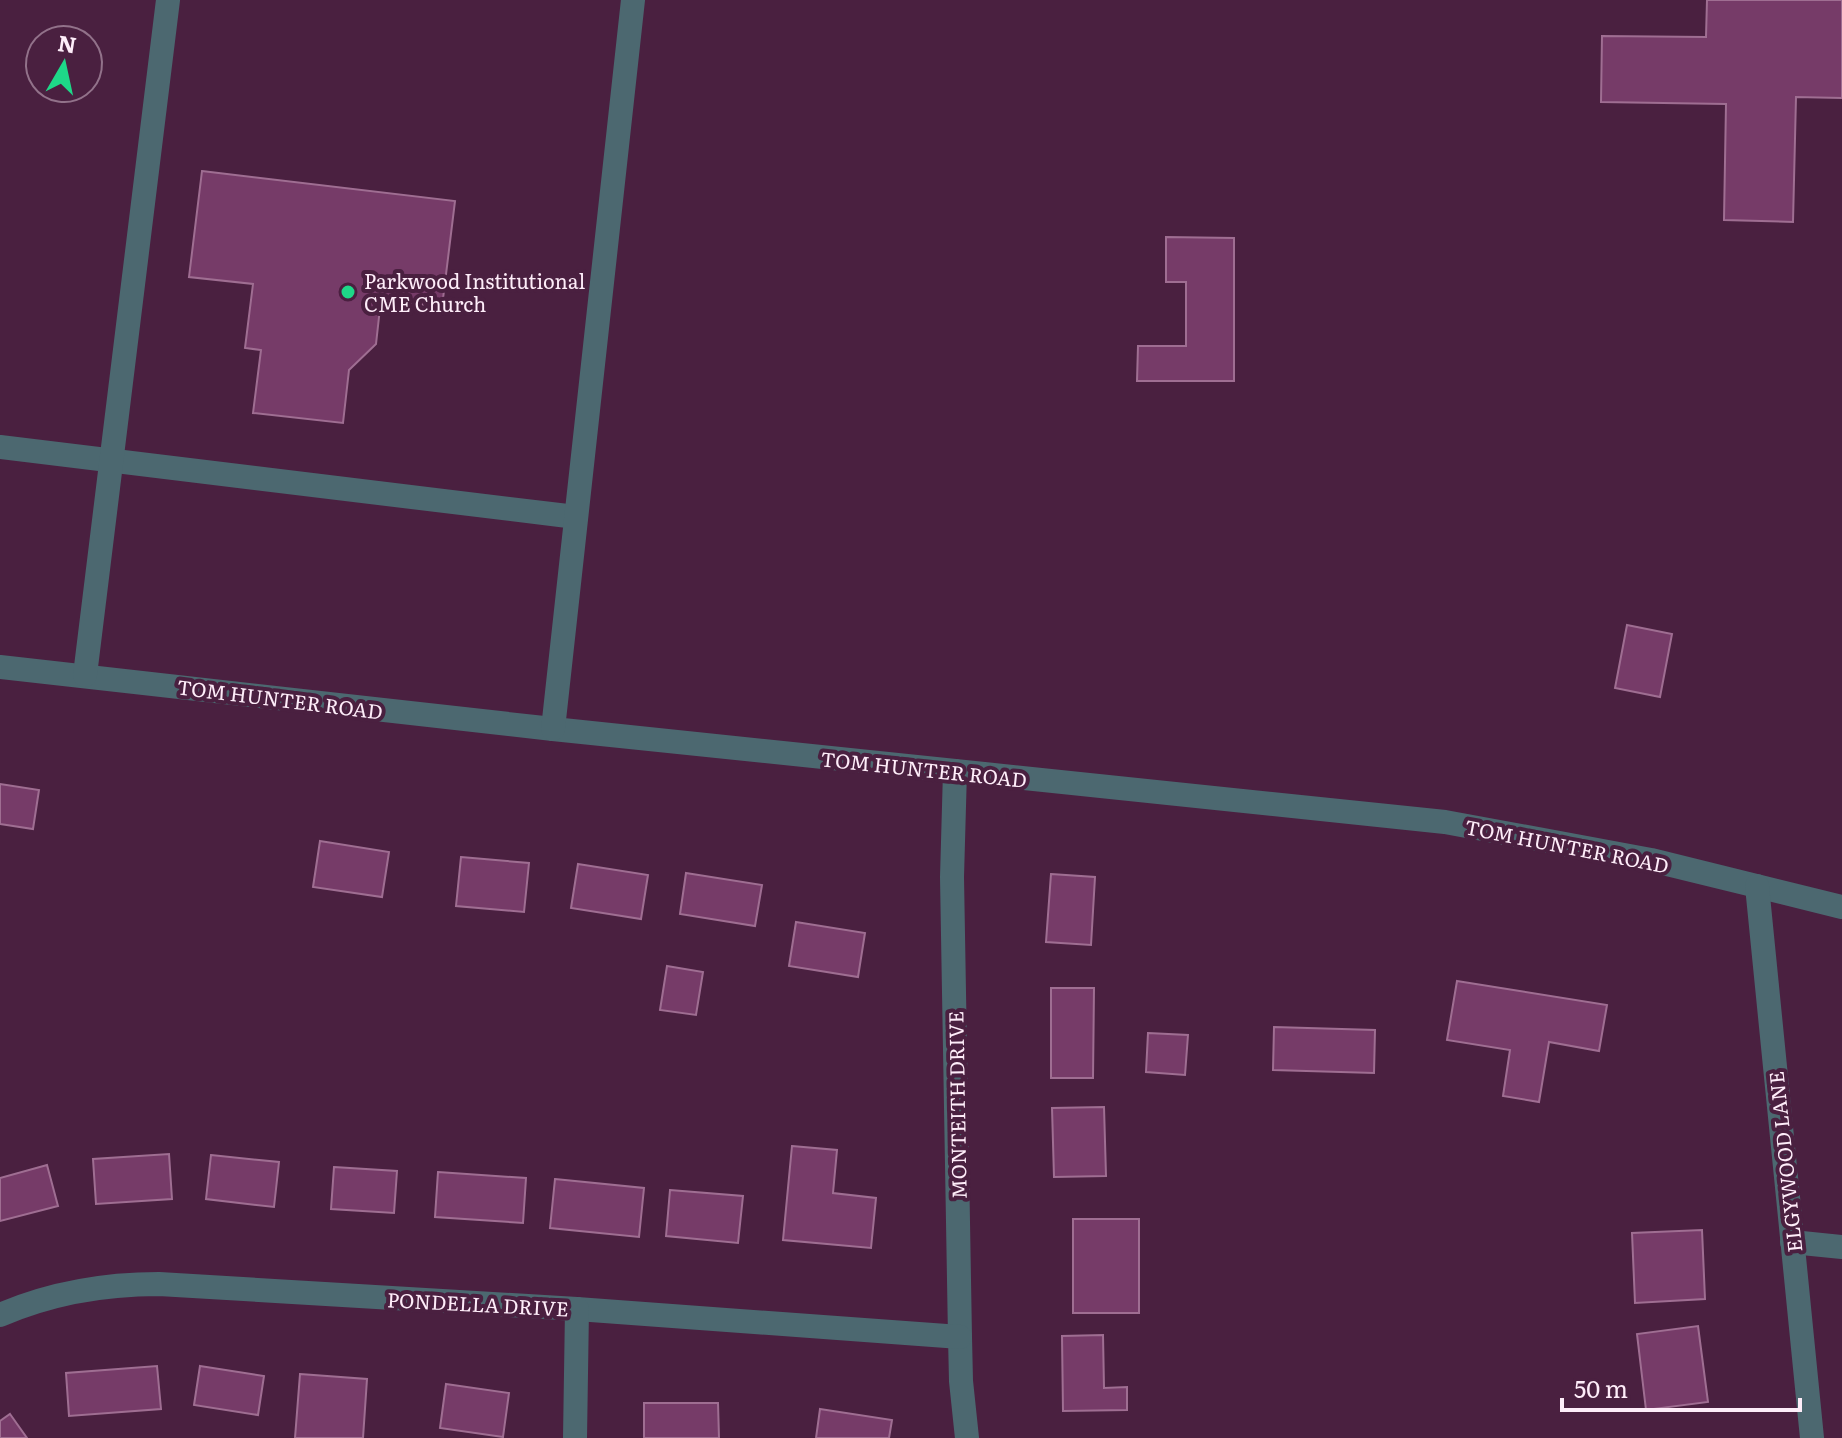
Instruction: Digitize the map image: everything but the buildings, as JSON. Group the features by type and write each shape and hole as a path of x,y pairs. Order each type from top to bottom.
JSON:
{"street":[{"path":"85,675 168,0"},
{"path":"553,729 633,0"},
{"path":"0,447 576,517"},
{"name":"TOM HUNTER ROAD","path":"0,667 553,729 1445,822 1651,860 1842,907"},
{"name":"MONTEITH DRIVE","path":"955,771 952,877 960,1337 967,1438"},
{"name":"ELGYWOOD LANE","path":"1757,886 1812,1438"},
{"path":"1792,1242 1842,1247"},
{"name":"PONDELLA DRIVE","path":"0,1315 72,1291 130,1284 577,1309 960,1337"},
{"path":"575,1438 577,1309"}],"place":[{"name":"Parkwood Institutional CME Church","path":"348,292"}]}
